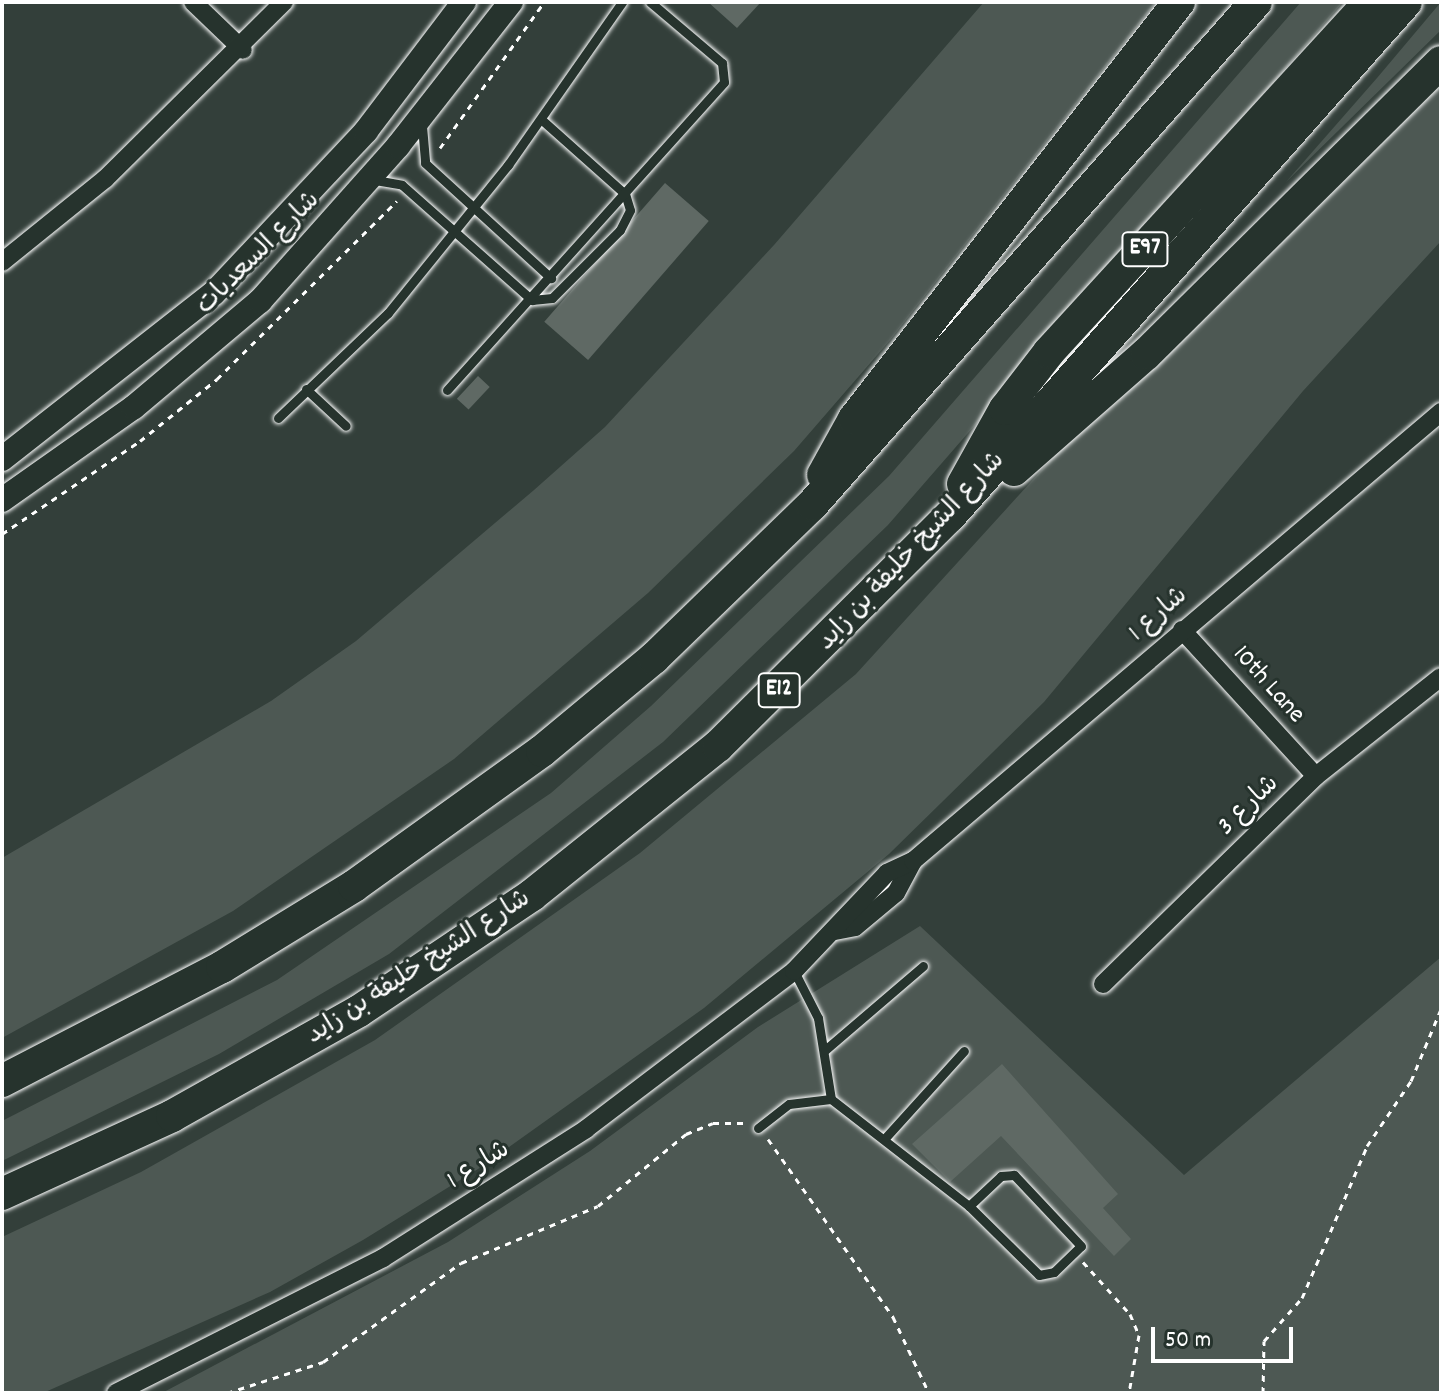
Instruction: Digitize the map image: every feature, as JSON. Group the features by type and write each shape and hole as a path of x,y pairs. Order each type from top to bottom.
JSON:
{"highway":[{"path":"812,505 854,419 1179,2"},
{"path":"2,1081 222,967 418,843 610,696 812,505 1256,2"},
{"name":"E97","path":"950,516 985,440 1026,380 1370,2"},
{"name":"شارع الشيخ خليفة بن زايد","path":"2,1194 285,1054 532,895 739,727 950,516 1406,2"},
{"path":"950,516 1006,477 1146,354 1441,62"}],"street":[{"path":"193,2 243,50"},
{"path":"2,262 105,179 243,50 284,2"},
{"name":"شارع السعديات","path":"2,459 214,293 366,131 464,2"},
{"name":"شارع السعديات","path":"2,500 134,407 260,301 367,181 511,2"},
{"name":"شارع 1","path":"116,1393 383,1258 586,1129 794,971 887,873 913,861 1441,412"},
{"name":"10th Lane","path":"1182,630 1316,776"},
{"name":"شارع 3","path":"1103,984 1316,776 1441,677"}],"lane":[{"path":"278,418 388,313 542,120 622,2"},
{"path":"447,390 532,300 725,75 718,59 650,2"},
{"path":"424,113 425,163 472,210 551,278"},
{"path":"532,300 558,295 620,230 630,210 625,194 542,120"},
{"path":"367,181 402,185 532,300"},
{"path":"306,389 346,426"},
{"path":"825,1050 923,966"},
{"path":"794,971 825,1050 831,1099"},
{"path":"886,1137 964,1051"},
{"path":"758,1128 789,1104 831,1099 886,1137 969,1206 1039,1275 1054,1272 1075,1253 1080,1237 1014,1175 1001,1176 969,1206"}],"path":[{"path":"437,150 544,2"},
{"path":"2,534 140,441 217,379 400,194"},
{"path":"1263,1393 1264,1341 1302,1298 1367,1146 1411,1081 1441,1009"},
{"path":"227,1393 323,1362 461,1263 598,1206 686,1134 713,1123 758,1128 893,1317 929,1393"},
{"path":"1075,1253 1130,1314 1139,1335 1129,1393"}],"shaded area":[{"path":"984,2 1156,2 891,339 794,451 648,593 454,759 233,911 2,1038 2,858 271,701 356,641 534,490 605,427 774,245"},
{"path":"1301,2 1343,2 888,525 663,742 389,954 219,1054 2,1161 2,1121 277,980 551,793 651,706 889,476"},
{"path":"1441,2 1441,30 1286,182 1377,78"},
{"path":"1441,76 1441,241 1303,391 1044,702 889,854 704,1008 478,1169 363,1240 270,1292 43,1393 2,1393 2,1237 141,1172 375,1040 640,853 856,674 1060,450"},
{"path":"920,926 1184,1175 1441,957 1441,1393 162,1393 448,1242 590,1151 758,1027"}],"building":[{"path":"708,2 761,2 737,28"},
{"path":"665,183 709,221 588,360 544,322"},
{"path":"478,376 490,387 469,410 457,399"},
{"path":"1002,1064 1118,1194 1103,1208 1131,1239 1114,1256 1001,1136 950,1182 912,1144"}]}
